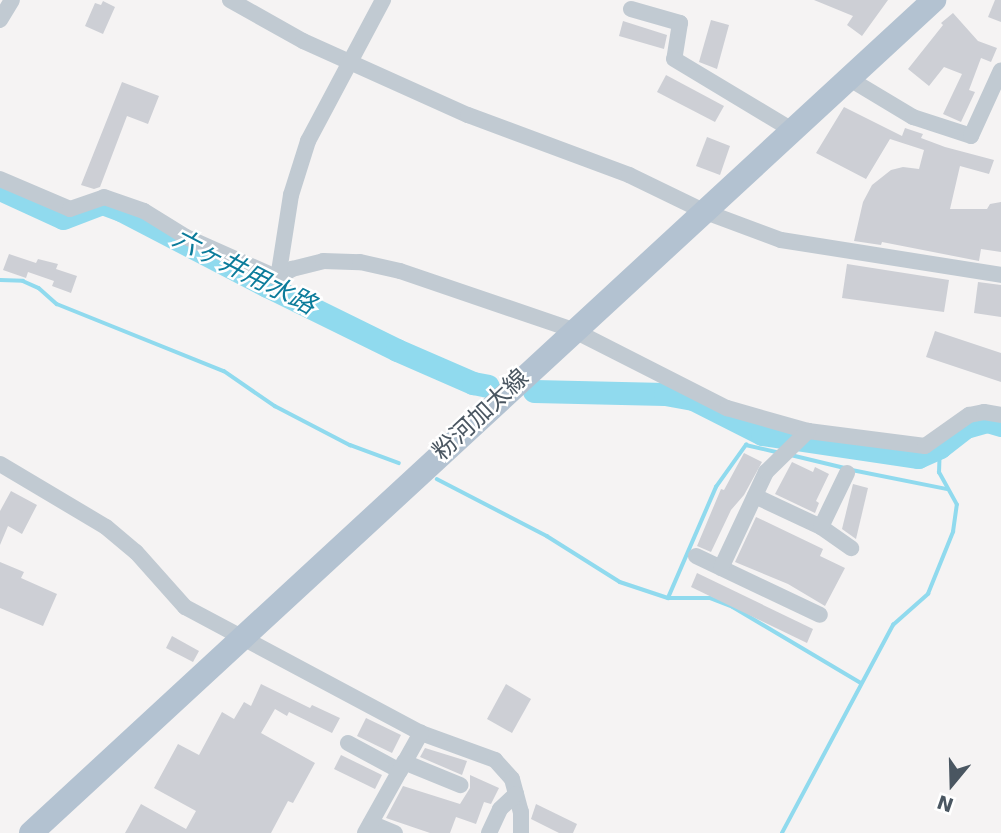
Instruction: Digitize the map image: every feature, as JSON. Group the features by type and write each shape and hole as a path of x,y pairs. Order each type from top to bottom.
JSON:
{"main road":[{"name":"粉河加太線","path":"31,833 573,330 934,0"}],"street":[{"path":"0,20 12,0"},
{"path":"230,0 303,41 468,116 629,175 703,211 781,240 1001,275"},
{"path":"278,278 291,195 308,141 383,0"},
{"path":"631,9 680,23 674,59 792,130"},
{"path":"848,78 914,117 971,136 1001,70"},
{"path":"0,179 70,209 104,197 144,211 186,237 278,278 305,264 360,262 400,271 573,330 727,408 808,430 925,446 969,415 984,412 1001,415"},
{"path":"721,568 776,459 808,430"},
{"path":"0,464 106,527 136,552 185,607 421,733 495,760 512,779 521,812 521,833"},
{"path":"821,527 847,473"},
{"path":"755,496 821,527 850,548"},
{"path":"696,556 820,615"},
{"path":"395,833 368,828 421,733"},
{"path":"348,743 402,767 460,785"},
{"path":"489,833 500,809 516,794"}],"building":[{"path":"814,0 888,0 862,36 847,25 853,16"},
{"path":"995,0 1001,0 1001,22 988,17"},
{"path":"103,1 115,7 103,34 85,26 95,3 101,5"},
{"path":"953,13 978,41 997,48 991,62 981,58 969,90 975,92 961,122 943,114 962,74 944,67 929,86 908,69 943,25 941,23"},
{"path":"711,20 729,25 717,69 699,62"},
{"path":"623,21 667,35 664,49 619,36"},
{"path":"666,75 724,106 715,122 657,92"},
{"path":"122,82 159,96 148,124 127,116 100,187 94,189 81,185"},
{"path":"844,107 902,136 905,128 923,134 921,138 945,147 994,160 989,174 960,166 950,209 987,209 990,204 1001,202 1001,252 981,249 979,261 882,242 881,245 854,241 863,202 872,185 891,170 903,167 919,169 924,150 890,139 866,179 816,153"},
{"path":"707,137 730,146 720,175 696,166"},
{"path":"9,254 36,263 38,259 58,264 56,269 77,276 71,293 52,286 54,281 28,272 26,278 3,270"},
{"path":"847,264 949,280 944,312 842,298"},
{"path":"978,282 1001,285 1001,317 974,313"},
{"path":"935,331 1001,353 1001,382 926,357"},
{"path":"744,453 762,462 744,495 731,510 711,552 697,546 721,489 724,490"},
{"path":"792,462 813,472 815,467 829,474 816,501 819,503 815,513 775,494"},
{"path":"853,484 868,488 856,539 842,529"},
{"path":"11,491 37,505 22,534 8,526 0,545 0,511"},
{"path":"756,517 823,549 820,556 845,568 825,606 788,584 735,562"},
{"path":"0,562 24,572 21,578 57,594 43,626 0,608"},
{"path":"697,573 813,629 807,643 691,587"},
{"path":"172,636 199,651 193,662 166,648"},
{"path":"261,684 310,708 312,705 340,718 332,733 289,712 287,716 275,709 261,733 315,763 293,803 288,801 271,833 125,833 141,804 186,829 196,811 154,788 178,744 199,755 222,712 234,719 244,702 251,706"},
{"path":"506,684 531,699 512,733 487,719"},
{"path":"366,718 401,735 392,753 357,736"},
{"path":"425,748 467,761 462,775 420,757"},
{"path":"341,755 382,775 375,789 334,769"},
{"path":"470,775 499,788 491,804 484,802 476,824 456,817 450,833 430,833 386,818 403,786 460,804 470,788"},
{"path":"536,804 577,824 573,833 559,833 531,819"}],"waterway":[{"name":"六ヶ井用水路","path":"0,189 63,218 102,203 121,210 397,350 473,383 488,386"},
{"path":"0,280 23,281 39,288 57,304 224,371 275,406 350,445 399,463"},
{"name":"六ヶ井用水路","path":"534,391 665,394 693,399 762,434 918,457 940,447 966,427 987,421 1001,425"},
{"path":"668,598 716,487 746,445 780,453"},
{"path":"782,833 893,625 928,594 953,532 957,505 939,473 940,447"},
{"path":"791,455 845,468"},
{"path":"852,470 947,489"},
{"path":"437,479 547,536 620,582 668,598 710,598 733,607 861,683"}]}
